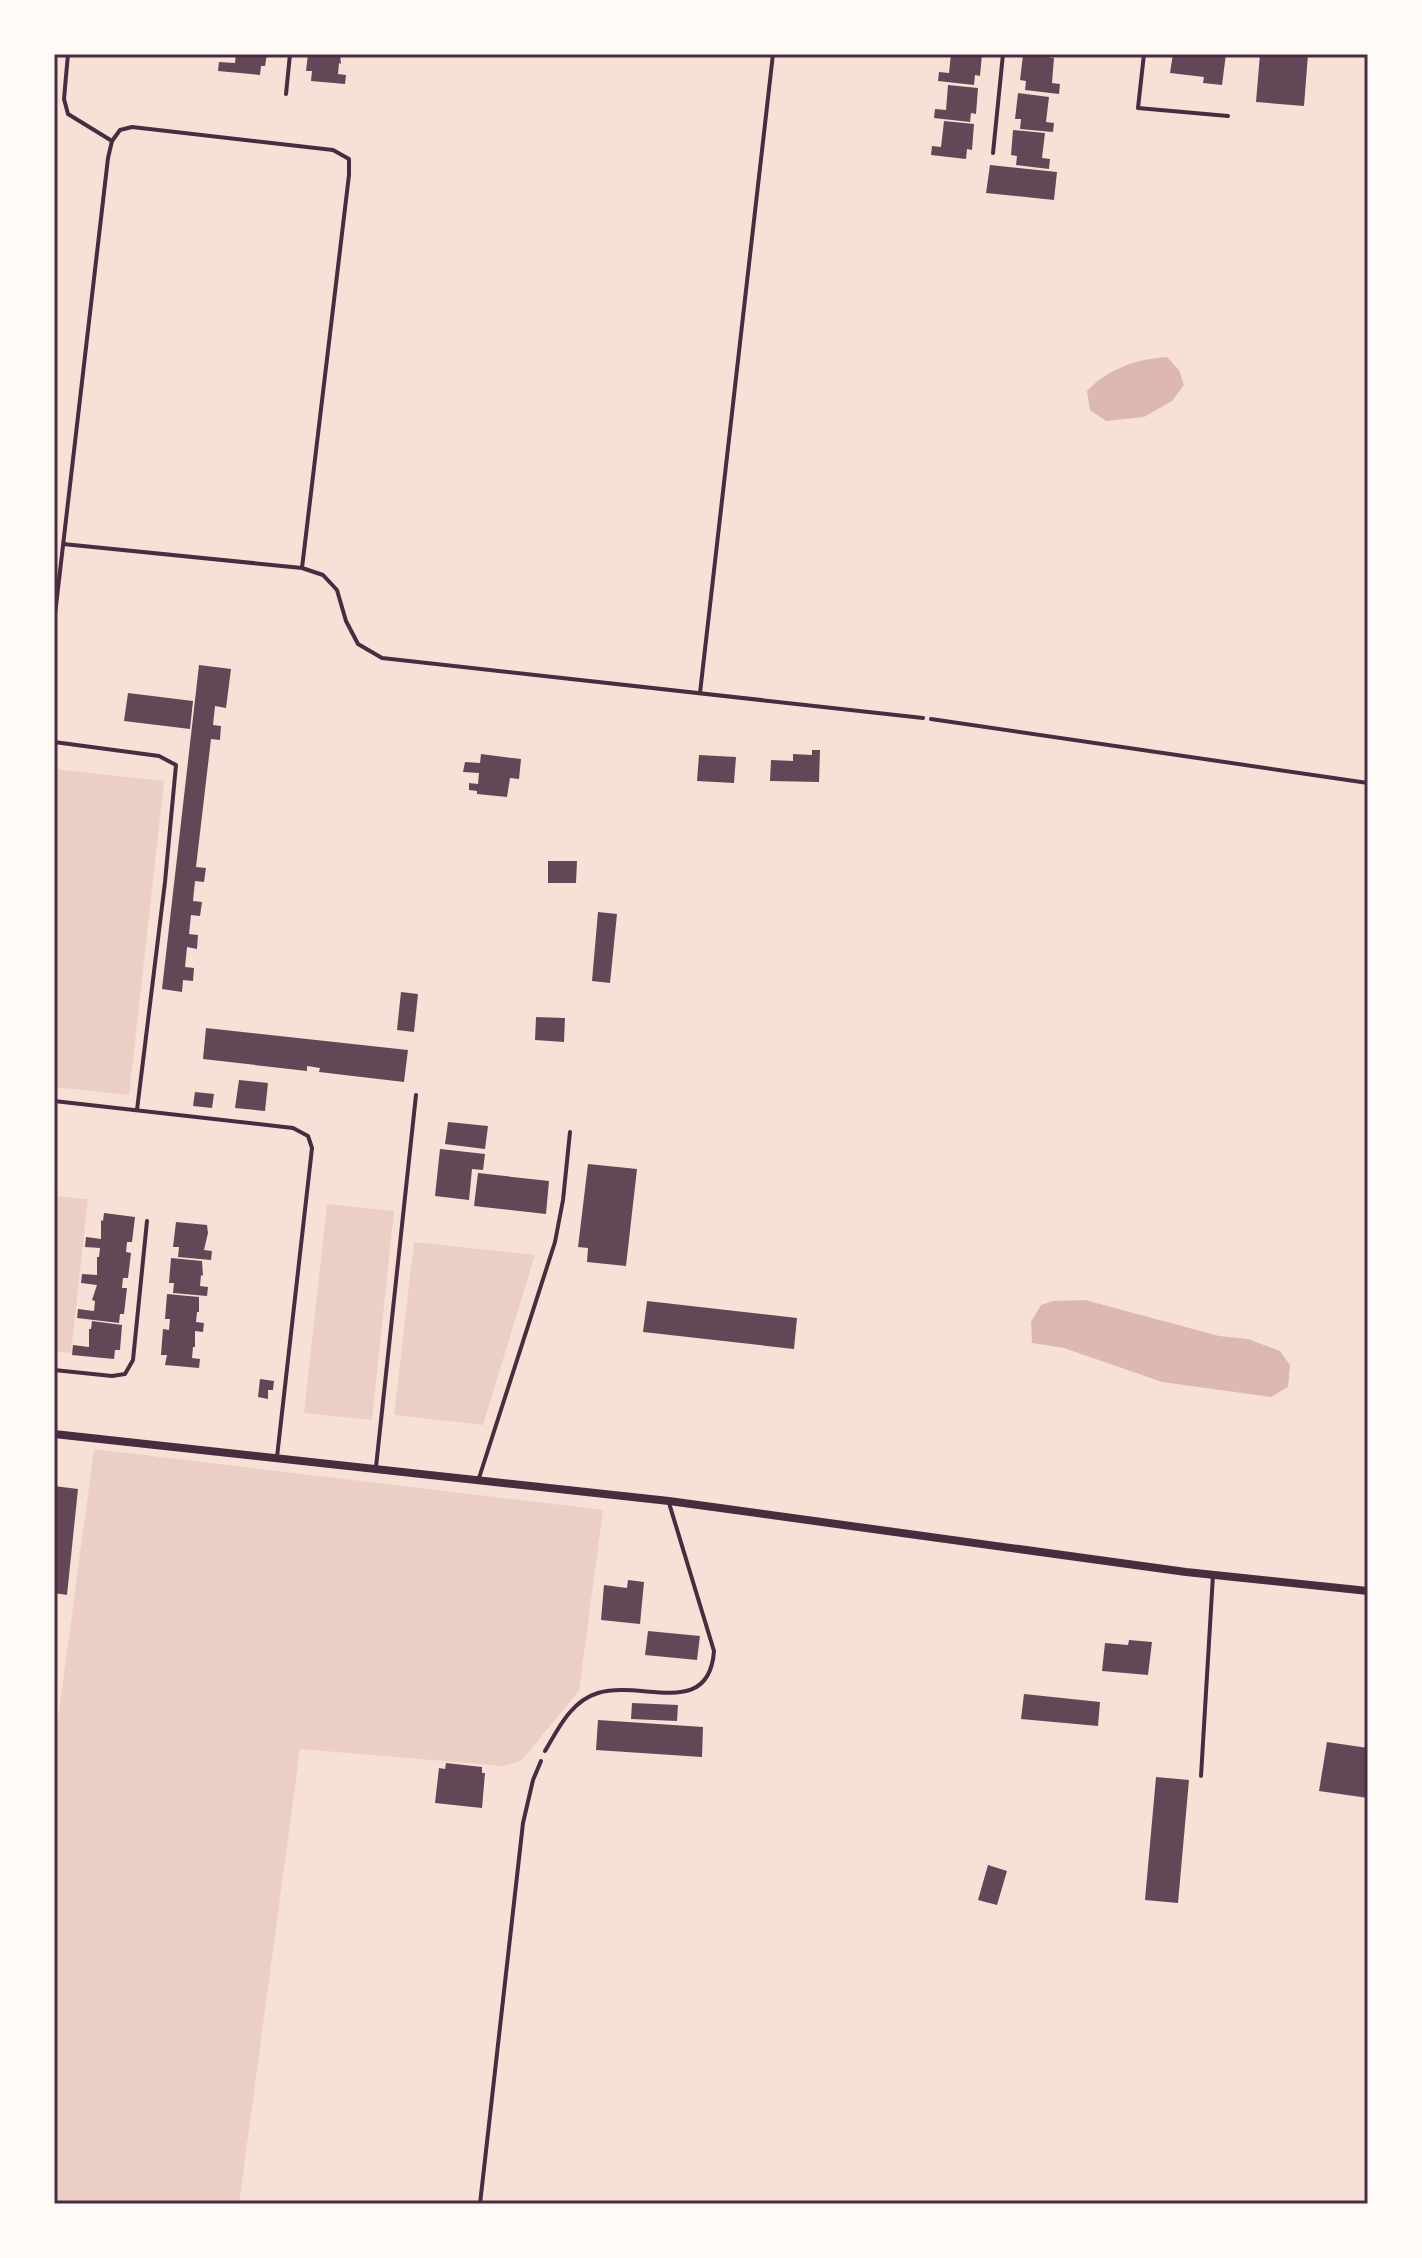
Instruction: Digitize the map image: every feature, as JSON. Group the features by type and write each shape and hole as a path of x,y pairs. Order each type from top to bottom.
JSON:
{"street":[{"path":"54,1434 669,1501 1213,1575 1368,1591"}],"lane":[{"path":"68,54 64,99 68,114 112,141"},
{"path":"286,94 290,54"},
{"path":"700,693 773,54"},
{"path":"993,153 1003,54"},
{"path":"1144,54 1138,108 1228,116"},
{"path":"54,623 108,158 112,141 120,130 132,127 333,150 349,159 302,568"},
{"path":"63,544 302,568 323,575 337,590 346,621 358,644 382,658 923,718"},
{"path":"54,742 159,756 176,765 137,1110"},
{"path":"375,1469 416,1095"},
{"path":"54,1101 293,1128 308,1136 312,1148 277,1458"},
{"path":"478,1480 555,1242 570,1132"},
{"path":"54,1370 112,1376 125,1374 133,1360 147,1221"},
{"path":"545,1751 562,1722 578,1704 597,1694 618,1690 693,1691 706,1681 714,1651 669,1501"},
{"path":"1201,1776 1213,1575"}],"path":[{"path":"923,718 1368,783"},
{"path":"480,2204 523,1823 533,1780 545,1751"}],"shaded area":[{"path":"1167,357 1179,370 1184,385 1172,401 1144,417 1106,421 1090,410 1087,391 1095,383 1113,371 1134,363"},
{"path":"54,769 164,781 129,1095 54,1087"},
{"path":"54,1196 88,1199 71,1353 54,1351"},
{"path":"327,1204 394,1211 372,1420 304,1413"},
{"path":"414,1242 535,1255 483,1425 394,1415"},
{"path":"1085,1300 1219,1336 1248,1339 1280,1351 1290,1365 1288,1387 1271,1397 1162,1382 1064,1348 1032,1343 1031,1322 1041,1305 1053,1301"},
{"path":"94,1449 603,1510 579,1691 521,1761 503,1766 300,1749 239,2204 54,2204 54,1749"}],"building":[{"path":"236,54 267,54 260,75 218,71 219,62 235,63"},
{"path":"308,54 340,54 338,74 346,75 345,84 311,81 312,71 306,71"},
{"path":"951,54 982,54 980,76 975,75 974,85 938,81 939,72 949,73"},
{"path":"1173,54 1226,54 1222,85 1203,83 1204,77 1170,73"},
{"path":"1260,54 1308,54 1304,106 1256,102"},
{"path":"1023,55 1054,58 1052,83 1060,84 1059,94 1025,90 1026,81 1020,80"},
{"path":"948,85 978,88 976,114 971,113 970,122 934,118 935,109 946,110"},
{"path":"1018,93 1049,97 1046,122 1054,123 1053,132 1020,129 1021,119 1015,119"},
{"path":"944,121 974,124 972,150 967,149 966,159 931,155 932,146 941,147"},
{"path":"1013,130 1045,133 1042,158 1050,159 1049,169 1016,165 1017,156 1011,155"},
{"path":"990,165 1057,172 1054,200 986,193"},
{"path":"199,665 231,669 226,708 215,706 213,725 221,726 220,740 211,739 196,867 206,868 204,882 195,881 193,901 202,902 200,916 191,915 189,934 198,935 197,949 187,947 185,967 194,968 193,981 183,980 182,992 162,989"},
{"path":"128,693 193,701 190,729 124,721"},
{"path":"812,750 820,750 819,782 770,781 771,760 793,761 793,754 812,755"},
{"path":"481,754 521,759 519,779 510,778 507,797 477,794 477,791 469,790 469,783 478,784 479,773 463,772 465,762 480,763"},
{"path":"699,755 736,757 734,783 697,781"},
{"path":"548,861 577,861 576,883 548,883"},
{"path":"598,912 617,914 610,983 592,981"},
{"path":"401,992 418,994 414,1032 397,1030"},
{"path":"536,1017 565,1018 564,1042 535,1040"},
{"path":"206,1028 408,1050 404,1082 319,1072 320,1068 307,1066 307,1071 203,1059"},
{"path":"239,1080 268,1083 265,1111 235,1108"},
{"path":"195,1092 214,1094 212,1108 193,1106"},
{"path":"448,1122 488,1126 485,1149 445,1144"},
{"path":"440,1149 485,1154 483,1170 472,1169 469,1200 435,1196"},
{"path":"588,1164 637,1169 626,1266 587,1262 588,1248 578,1247"},
{"path":"478,1173 549,1181 546,1214 474,1206"},
{"path":"104,1213 135,1217 132,1242 127,1242 126,1252 131,1253 128,1278 123,1278 122,1288 127,1288 124,1314 120,1314 119,1323 77,1318 78,1309 94,1311 95,1301 92,1300 97,1285 81,1283 82,1274 97,1275 100,1248 85,1247 86,1237 101,1239"},
{"path":"176,1222 207,1225 204,1250 212,1251 211,1260 178,1257 179,1247 173,1247"},
{"path":"171,1258 202,1261 200,1286 208,1287 207,1296 173,1293 174,1283 169,1283"},
{"path":"167,1294 199,1297 196,1322 204,1323 203,1332 195,1331 192,1358 200,1359 199,1368 165,1365 167,1355 161,1355 163,1329 169,1330 170,1319 165,1319"},
{"path":"647,1301 797,1318 794,1349 643,1332"},
{"path":"92,1321 122,1325 120,1350 115,1350 114,1359 72,1355 73,1345 89,1347"},
{"path":"260,1379 274,1381 273,1390 268,1390 268,1399 258,1397"},
{"path":"54,1486 78,1489 67,1595 54,1593"},
{"path":"628,1580 644,1582 640,1624 601,1620 604,1585 627,1588"},
{"path":"648,1631 700,1636 697,1660 645,1655"},
{"path":"1129,1640 1152,1642 1148,1675 1102,1671 1105,1643 1128,1645"},
{"path":"1024,1694 1100,1702 1098,1726 1021,1719"},
{"path":"632,1703 678,1705 677,1721 631,1719"},
{"path":"598,1720 703,1727 702,1757 596,1750"},
{"path":"1327,1742 1368,1748 1368,1798 1319,1791"},
{"path":"446,1763 482,1767 482,1773 485,1773 482,1808 435,1803 439,1768 445,1769"},
{"path":"1156,1777 1189,1780 1178,1903 1145,1900"},
{"path":"988,1865 1007,1871 997,1905 978,1900"}]}
